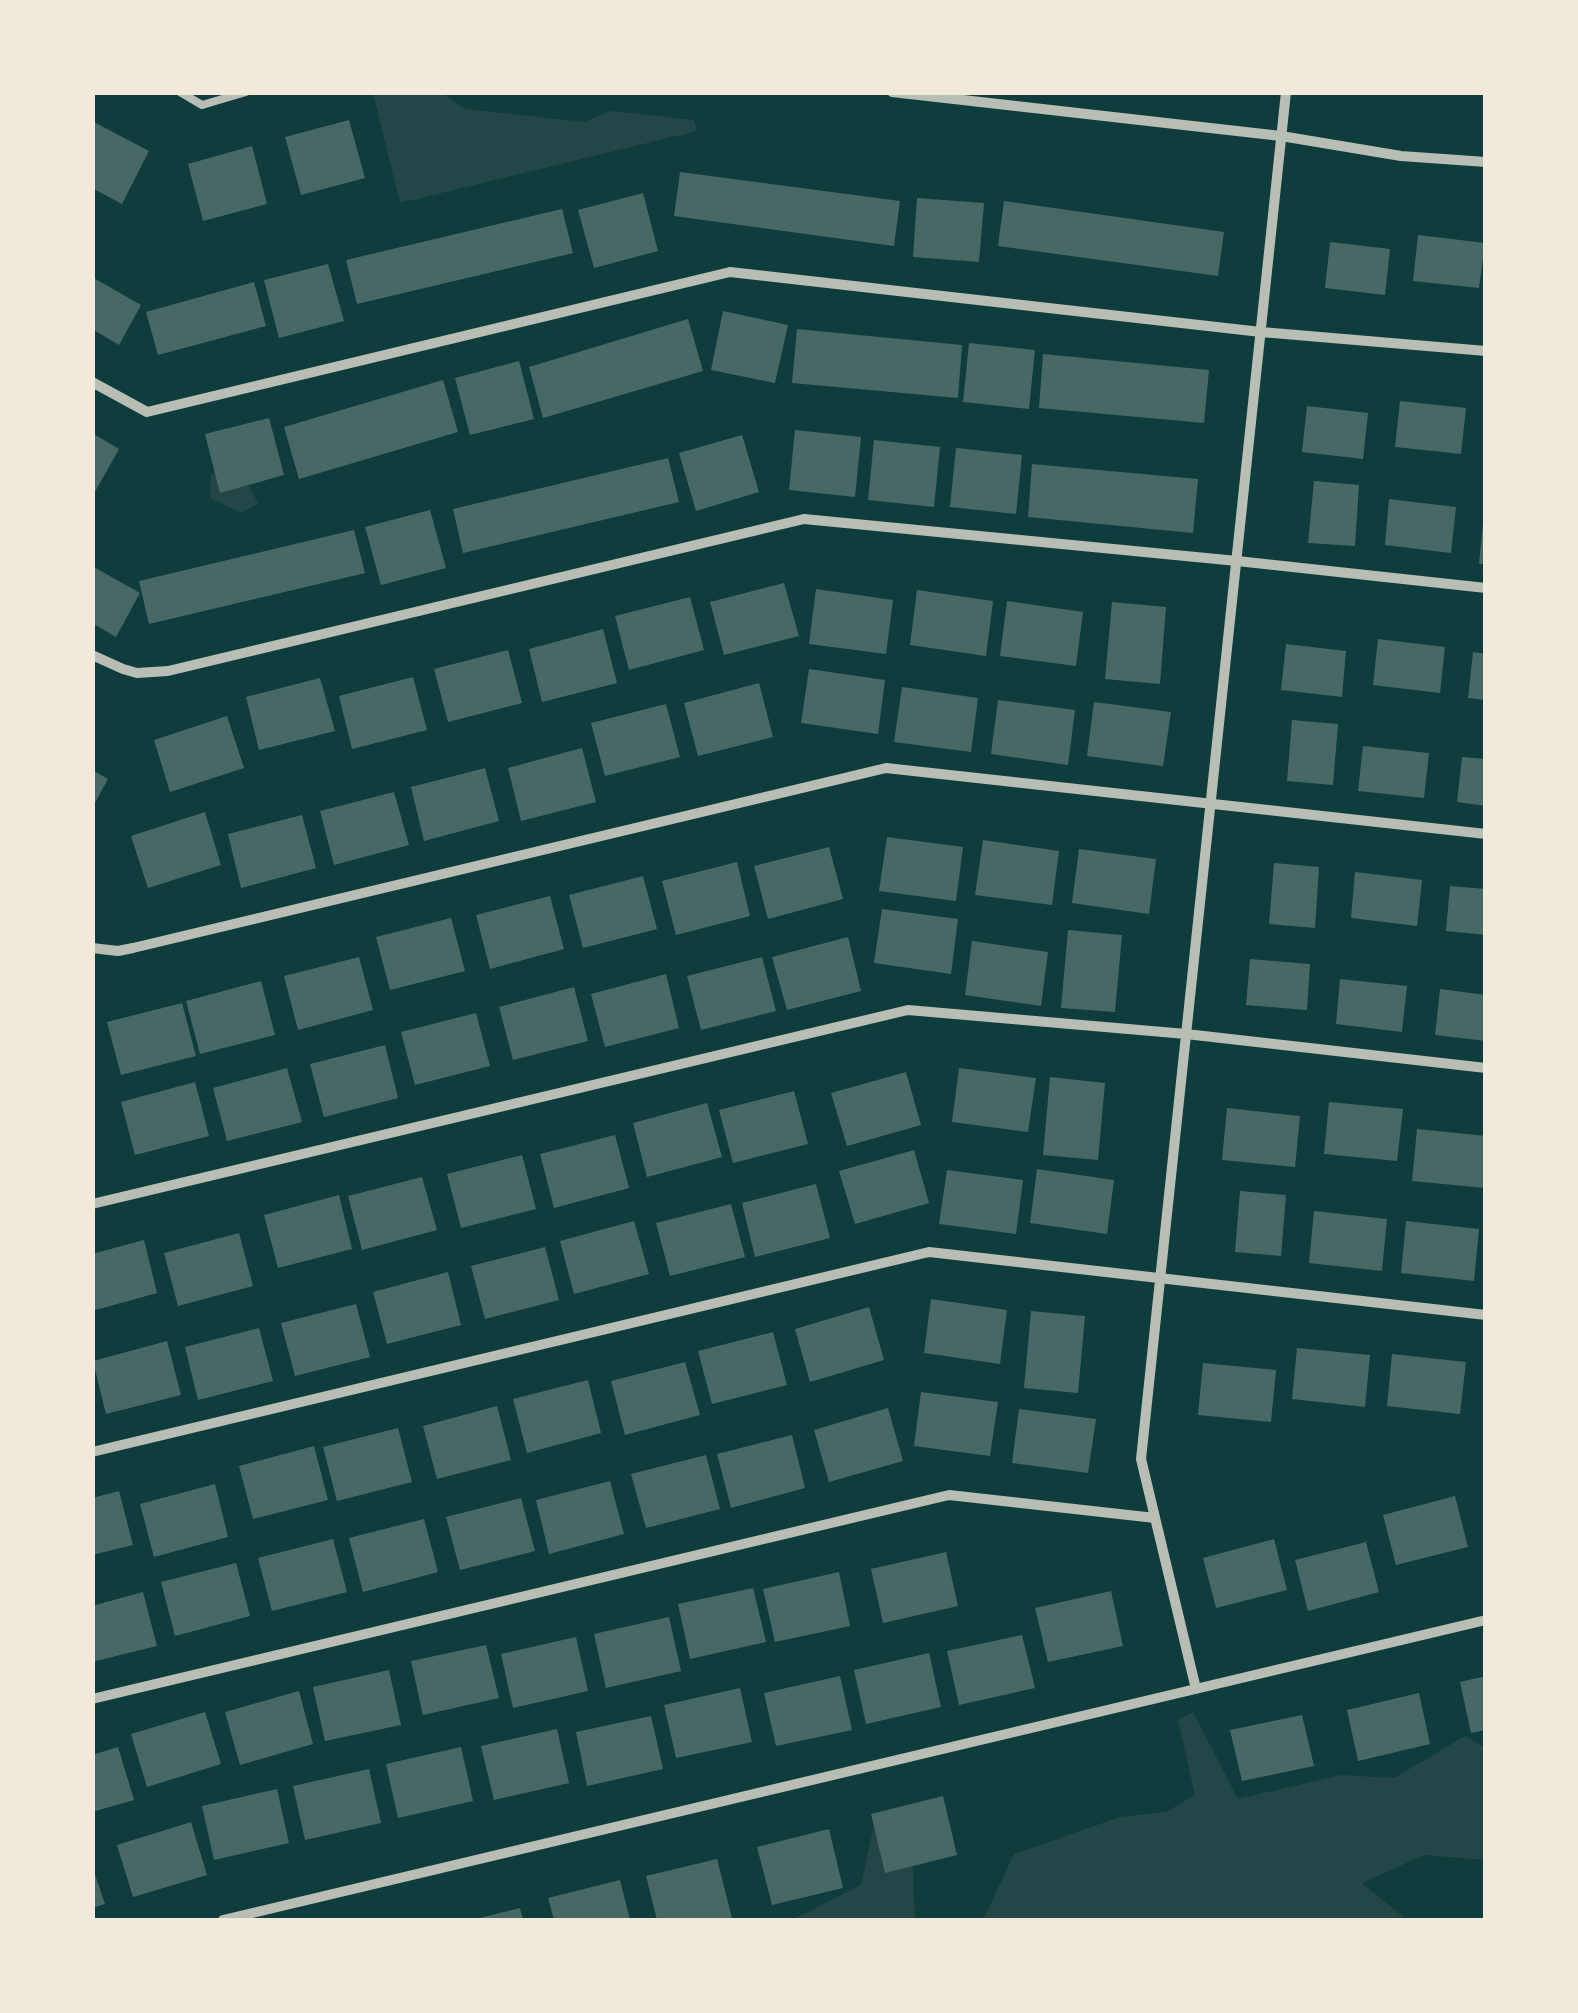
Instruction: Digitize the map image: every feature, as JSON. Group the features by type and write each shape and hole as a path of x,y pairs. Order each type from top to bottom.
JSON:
{"street":[{"path":"892,92 1281,136 1402,156 1486,162"},
{"path":"1196,1689 1141,1459 1286,92"},
{"path":"92,382 147,412 730,272 1261,332 1486,351"},
{"path":"92,655 138,673 168,671 804,519 1486,588"},
{"path":"92,948 133,948 886,768 1486,834"},
{"path":"92,1204 908,1010 1186,1034 1486,1068"},
{"path":"92,1452 928,1252 1486,1314"},
{"path":"92,1700 949,1495 1155,1518"},
{"path":"223,1920 1486,1620"}],"lane":[{"path":"180,92 202,105 246,92"}],"shaded area":[{"path":"373,93 442,93 465,109 584,122 610,111 694,120 697,131 400,203"},
{"path":"211,473 243,475 258,503 242,513 210,498"},
{"path":"1193,1712 1238,1799 1341,1775 1394,1778 1465,1736 1485,1748 1485,1860 1424,1855 1362,1883 1407,1920 983,1920 1014,1854 1120,1817 1166,1812 1195,1795 1178,1720"},
{"path":"874,1825 912,1849 915,1920 792,1920 861,1885"}],"building":[{"path":"349,120 365,178 301,195 285,137"},
{"path":"92,121 149,151 122,204 92,188"},
{"path":"252,146 267,204 203,221 188,164"},
{"path":"680,172 900,201 894,246 674,216"},
{"path":"643,193 658,251 594,268 578,210"},
{"path":"917,198 984,203 979,262 913,257"},
{"path":"1004,201 1224,232 1218,276 998,246"},
{"path":"562,209 573,253 357,304 346,260"},
{"path":"1418,235 1485,243 1479,288 1413,281"},
{"path":"1330,242 1390,249 1385,295 1325,288"},
{"path":"328,264 344,321 279,338 264,280"},
{"path":"92,277 141,305 119,345 92,329"},
{"path":"254,282 266,326 158,355 146,312"},
{"path":"723,311 788,325 775,383 711,370"},
{"path":"688,319 703,371 543,418 529,367"},
{"path":"797,329 962,345 958,398 792,383"},
{"path":"969,343 1035,350 1029,409 963,402"},
{"path":"1043,354 1209,370 1204,423 1039,408"},
{"path":"519,361 534,419 470,435 455,378"},
{"path":"443,380 458,432 299,479 284,427"},
{"path":"1400,401 1466,408 1461,454 1395,447"},
{"path":"1307,406 1368,413 1363,459 1302,452"},
{"path":"269,418 284,475 220,493 205,434"},
{"path":"795,430 861,437 855,497 789,490"},
{"path":"92,433 119,449 92,497"},
{"path":"742,435 759,492 696,511 679,453"},
{"path":"874,440 940,447 934,507 868,500"},
{"path":"956,448 1022,455 1016,514 950,507"},
{"path":"668,458 679,502 463,553 453,509"},
{"path":"1032,464 1198,479 1193,533 1028,517"},
{"path":"1314,481 1359,485 1355,546 1308,543"},
{"path":"1389,499 1456,507 1451,553 1385,545"},
{"path":"430,510 446,568 381,585 365,527"},
{"path":"1483,523 1486,564 1479,564"},
{"path":"354,530 365,573 149,624 139,581"},
{"path":"92,566 140,593 116,637 92,623"},
{"path":"784,583 799,636 724,655 710,602"},
{"path":"816,589 893,600 886,654 809,644"},
{"path":"917,590 993,601 986,656 910,645"},
{"path":"690,597 704,650 629,670 615,616"},
{"path":"1007,601 1083,612 1076,666 1000,656"},
{"path":"1112,602 1166,607 1160,684 1105,679"},
{"path":"603,629 617,683 542,702 529,649"},
{"path":"1378,639 1445,647 1440,693 1373,685"},
{"path":"1286,644 1346,651 1342,697 1281,690"},
{"path":"508,650 522,703 448,722 434,669"},
{"path":"1473,652 1486,654 1486,700 1468,698"},
{"path":"809,669 885,680 878,734 801,723"},
{"path":"413,677 427,730 352,749 339,696"},
{"path":"320,678 335,731 259,750 246,697"},
{"path":"759,683 773,737 698,756 684,703"},
{"path":"902,687 978,698 971,752 894,742"},
{"path":"998,700 1075,710 1068,765 991,754"},
{"path":"1094,702 1171,712 1163,766 1087,756"},
{"path":"666,704 680,757 605,776 591,723"},
{"path":"227,716 244,768 170,792 154,740"},
{"path":"1292,720 1338,724 1333,785 1287,781"},
{"path":"1363,746 1429,753 1424,798 1358,791"},
{"path":"582,748 596,802 521,821 508,768"},
{"path":"1462,757 1486,759 1486,806 1457,802"},
{"path":"485,768 499,821 424,841 411,787"},
{"path":"92,770 108,779 92,808"},
{"path":"394,792 409,845 334,865 320,811"},
{"path":"205,812 221,865 148,888 131,836"},
{"path":"302,815 316,868 241,888 228,834"},
{"path":"887,837 963,847 956,901 879,891"},
{"path":"983,840 1059,851 1052,905 975,895"},
{"path":"829,847 843,899 768,919 754,866"},
{"path":"1079,849 1156,859 1149,914 1072,903"},
{"path":"737,862 750,916 676,935 662,881"},
{"path":"1274,863 1319,867 1315,928 1269,924"},
{"path":"1355,872 1422,880 1417,926 1351,918"},
{"path":"643,876 657,929 583,948 569,895"},
{"path":"1450,886 1486,889 1486,935 1446,931"},
{"path":"550,896 564,949 490,969 476,915"},
{"path":"882,909 958,919 951,974 874,963"},
{"path":"451,918 465,971 390,990 376,937"},
{"path":"1068,930 1122,935 1115,1012 1061,1008"},
{"path":"848,937 861,991 787,1010 772,957"},
{"path":"972,941 1048,952 1041,1006 965,995"},
{"path":"359,957 373,1010 298,1030 284,976"},
{"path":"762,957 776,1011 701,1030 687,976"},
{"path":"1250,959 1310,964 1307,1010 1246,1005"},
{"path":"666,974 679,1028 605,1047 591,994"},
{"path":"1340,979 1407,986 1402,1032 1336,1024"},
{"path":"261,981 275,1035 200,1054 186,1001"},
{"path":"574,987 588,1041 513,1060 499,1007"},
{"path":"1440,989 1486,995 1486,1041 1435,1035"},
{"path":"182,1003 196,1056 121,1075 107,1022"},
{"path":"476,1013 490,1066 415,1085 401,1032"},
{"path":"385,1045 398,1098 324,1117 310,1064"},
{"path":"287,1068 302,1122 227,1141 213,1088"},
{"path":"959,1068 1036,1078 1028,1132 952,1122"},
{"path":"906,1072 921,1125 847,1146 831,1093"},
{"path":"1050,1077 1105,1083 1098,1160 1043,1155"},
{"path":"195,1082 209,1136 135,1155 121,1102"},
{"path":"794,1091 808,1144 733,1163 719,1110"},
{"path":"1329,1102 1403,1109 1397,1161 1324,1154"},
{"path":"707,1103 722,1157 647,1177 633,1123"},
{"path":"1227,1108 1300,1116 1295,1167 1222,1160"},
{"path":"1417,1129 1486,1136 1485,1188 1412,1181"},
{"path":"615,1135 629,1188 554,1208 540,1154"},
{"path":"914,1150 929,1203 855,1224 839,1171"},
{"path":"522,1155 536,1209 461,1228 447,1174"},
{"path":"1037,1169 1114,1180 1107,1234 1030,1223"},
{"path":"947,1170 1023,1180 1016,1234 939,1224"},
{"path":"422,1177 437,1230 362,1250 348,1196"},
{"path":"816,1184 830,1238 755,1257 742,1203"},
{"path":"1240,1191 1286,1195 1281,1256 1235,1252"},
{"path":"339,1195 352,1249 278,1268 264,1215"},
{"path":"731,1204 745,1257 670,1276 656,1223"},
{"path":"1314,1211 1387,1219 1382,1271 1309,1263"},
{"path":"634,1221 649,1274 574,1294 560,1241"},
{"path":"1406,1221 1479,1229 1474,1281 1401,1273"},
{"path":"239,1233 253,1286 178,1306 164,1253"},
{"path":"144,1240 157,1293 92,1311 92,1254"},
{"path":"545,1247 559,1300 485,1319 471,1266"},
{"path":"448,1272 461,1325 387,1344 373,1292"},
{"path":"931,1299 1007,1310 1000,1364 924,1353"},
{"path":"356,1304 370,1357 295,1376 281,1323"},
{"path":"869,1307 884,1360 810,1382 795,1329"},
{"path":"1031,1311 1085,1316 1078,1393 1024,1388"},
{"path":"259,1328 273,1381 198,1400 185,1347"},
{"path":"773,1332 787,1385 712,1404 698,1351"},
{"path":"167,1341 181,1395 106,1414 93,1361"},
{"path":"1297,1348 1370,1355 1365,1407 1292,1399"},
{"path":"1392,1354 1466,1362 1460,1414 1387,1406"},
{"path":"685,1362 700,1415 625,1435 611,1381"},
{"path":"1203,1363 1276,1370 1271,1422 1198,1415"},
{"path":"588,1380 601,1433 527,1453 513,1399"},
{"path":"921,1392 998,1402 990,1456 914,1446"},
{"path":"497,1406 511,1460 437,1479 423,1426"},
{"path":"888,1408 903,1461 829,1482 814,1430"},
{"path":"1019,1409 1096,1419 1088,1473 1012,1463"},
{"path":"398,1428 412,1482 337,1501 323,1447"},
{"path":"792,1435 805,1488 731,1508 717,1454"},
{"path":"314,1446 328,1500 253,1519 239,1466"},
{"path":"706,1455 720,1509 646,1528 631,1474"},
{"path":"610,1481 624,1534 549,1554 536,1500"},
{"path":"215,1484 228,1537 154,1557 140,1504"},
{"path":"119,1491 133,1545 92,1555 92,1498"},
{"path":"1455,1496 1468,1547 1396,1565 1383,1515"},
{"path":"521,1498 535,1551 460,1570 446,1517"},
{"path":"424,1519 438,1572 363,1592 349,1538"},
{"path":"333,1539 347,1592 272,1611 258,1558"},
{"path":"1274,1539 1287,1590 1216,1608 1203,1558"},
{"path":"1366,1542 1379,1592 1308,1611 1295,1560"},
{"path":"946,1552 958,1606 883,1623 871,1569"},
{"path":"236,1563 250,1616 175,1636 161,1582"},
{"path":"839,1572 850,1626 775,1642 763,1589"},
{"path":"753,1588 766,1642 690,1659 678,1604"},
{"path":"1111,1591 1123,1646 1048,1662 1035,1608"},
{"path":"143,1592 157,1646 92,1662 92,1606"},
{"path":"669,1617 681,1671 606,1688 594,1634"},
{"path":"1022,1635 1035,1688 959,1705 947,1651"},
{"path":"576,1637 588,1691 513,1708 501,1654"},
{"path":"486,1645 499,1698 423,1715 411,1661"},
{"path":"929,1653 941,1707 866,1724 854,1670"},
{"path":"389,1670 401,1725 325,1741 313,1687"},
{"path":"840,1676 852,1730 776,1746 764,1693"},
{"path":"1486,1676 1486,1730 1471,1733 1460,1682"},
{"path":"740,1688 752,1742 676,1758 664,1705"},
{"path":"299,1691 313,1744 240,1765 225,1712"},
{"path":"1419,1693 1430,1744 1358,1761 1347,1710"},
{"path":"205,1712 221,1764 147,1787 131,1734"},
{"path":"1302,1715 1314,1766 1242,1781 1230,1730"},
{"path":"651,1716 663,1769 587,1786 576,1732"},
{"path":"557,1729 569,1783 494,1800 481,1746"},
{"path":"118,1747 134,1800 92,1812 92,1755"},
{"path":"461,1747 473,1801 398,1818 386,1764"},
{"path":"369,1769 381,1823 305,1840 293,1786"},
{"path":"277,1789 289,1843 214,1860 202,1806"},
{"path":"943,1796 957,1855 885,1873 871,1814"},
{"path":"191,1822 207,1875 133,1897 117,1845"},
{"path":"829,1829 843,1888 772,1905 757,1847"},
{"path":"717,1859 732,1918 657,1920 646,1876"},
{"path":"92,1866 105,1904 92,1908"},
{"path":"620,1880 630,1920 554,1920 548,1898"},
{"path":"520,1908 523,1920 476,1920 476,1919"}]}
